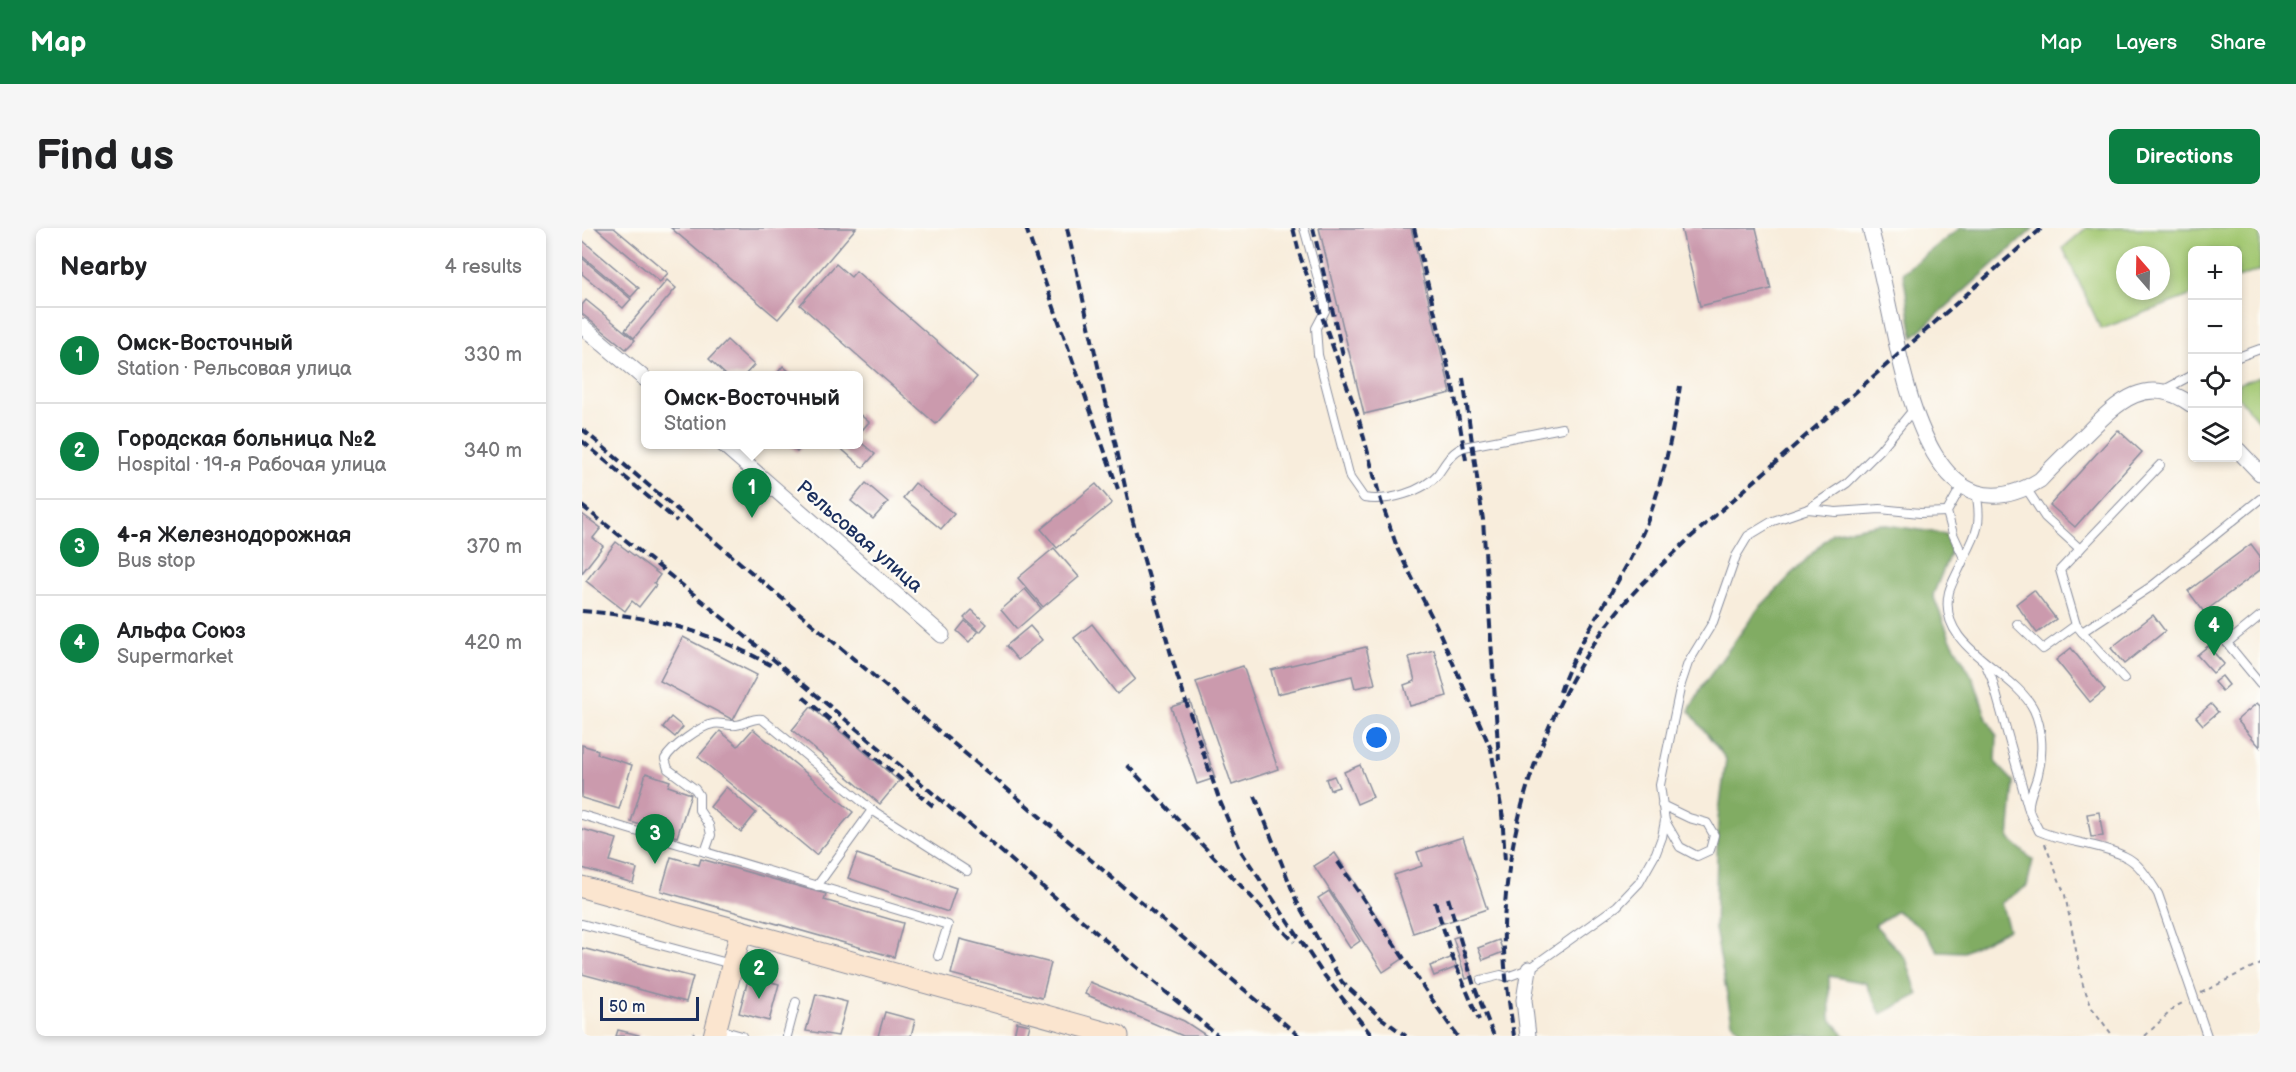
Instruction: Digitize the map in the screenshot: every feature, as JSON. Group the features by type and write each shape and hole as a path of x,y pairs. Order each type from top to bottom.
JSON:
{"main road":[{"path":"582,887 1118,1036"},
{"path":"708,1032 741,931"}],"street":[{"path":"1870,228 1913,410 1927,442 1942,466 1969,489 1995,496 2026,488 2040,480 2113,408 2136,394 2163,391 2176,393 2188,401"},
{"path":"582,326 641,376"},
{"name":"Рельсовая улица","path":"729,449 942,635"},
{"path":"2242,454 2260,473"},
{"path":"1528,1036 1524,1000 1530,969"}],"lane":[{"path":"1304,228 1325,304 1325,311 1316,327 1318,355 1350,478 1364,498 1381,501 1413,490 1436,476 1456,450 1464,447 1562,428"},
{"path":"2242,356 2260,350"},
{"path":"2163,391 2188,378"},
{"path":"1662,806 1707,823 1714,835 1710,850 1697,856 1680,847 1665,821 1662,806 1660,785 1681,684 1688,663 1713,622 1736,556 1748,536 1773,521 1808,509 1847,483 1880,450 1913,410"},
{"path":"2124,679 2076,626 2060,570 2160,465"},
{"path":"2026,488 2045,517 2080,549"},
{"path":"1808,509 1836,512 1880,509 1920,513 1947,512 1969,489 1980,513 1977,533 1949,592 1949,615 1957,634 1984,662 2016,687 2034,710 2042,740 2039,773 2029,809"},
{"path":"2082,632 2152,586 2260,499"},
{"path":"1947,512 1953,534 1964,558"},
{"path":"2260,616 2227,644 2260,683"},
{"path":"2017,624 2043,649 2076,626"},
{"path":"1984,662 1992,679 2029,809 2039,831 2058,839 2125,856 2146,874 2158,894 2207,1036"},
{"path":"705,852 711,835 709,825 699,810 699,795 695,789 668,769 665,759 670,750 702,727 715,723 738,725 756,717 762,719 872,810 967,871"},
{"path":"817,886 872,810"},
{"path":"582,815 948,926 939,956"},
{"path":"1481,980 1501,975 1507,977 1530,969 1617,906 1639,883 1656,853 1665,821"},
{"path":"582,924 732,964"},
{"path":"787,1036 796,1002"},
{"path":"708,1032 742,1036"}],"path":[{"path":"2039,831 2054,862 2065,895 2083,985 2091,1008 2113,1036"},
{"path":"693,1036 708,1032"}],"green space":[{"path":"1960,228 2034,228 1913,337 1903,272"},
{"path":"2086,228 2260,228 2260,270 2242,277 2242,246 2188,246 2188,296 2101,329 2063,248"},
{"path":"2260,376 2260,423 2242,402 2242,383"},
{"path":"1880,524 1946,534 1951,551 1933,595 1950,638 1974,680 1987,719 1997,737 1996,763 2014,782 2009,839 2033,860 2027,886 2001,903 2009,929 1964,952 1938,951 1922,929 1897,911 1875,925 1906,959 1918,995 1881,1014 1866,983 1829,976 1830,1018 1845,1036 1744,1036 1732,1022 1715,929 1718,819 1726,759 1689,711 1701,688 1758,609 1832,533"}],"building":[{"path":"596,228 614,228 668,273 660,282"},
{"path":"671,228 856,228 778,319"},
{"path":"1319,228 1411,228 1451,393 1364,414"},
{"path":"1681,228 1756,228 1771,289 1700,306"},
{"path":"582,240 639,288 631,297 582,256"},
{"path":"582,258 631,299 623,308 582,274"},
{"path":"836,264 851,277 856,271 977,377 936,424 800,305"},
{"path":"667,280 676,288 634,338 625,330"},
{"path":"586,300 635,340 626,349 582,314 582,305"},
{"path":"727,340 754,365 749,371 722,371 709,359"},
{"path":"783,366 788,371 779,371"},
{"path":"863,417 869,422 863,429"},
{"path":"2118,430 2142,452 2075,527 2050,505"},
{"path":"863,444 875,454 863,468 842,449 863,449"},
{"path":"866,483 888,502 873,519 851,501"},
{"path":"915,483 954,514 941,529 903,498"},
{"path":"1096,484 1112,503 1057,548 1041,529"},
{"path":"582,514 601,528 593,538 603,546 582,573"},
{"path":"616,542 660,575 654,583 656,585 639,607 632,601 625,611 586,581"},
{"path":"2251,544 2260,556 2260,570 2204,612 2188,591"},
{"path":"1054,548 1079,577 1043,607 1018,578"},
{"path":"1025,589 1041,608 1017,629 1001,610"},
{"path":"2034,590 2056,619 2037,633 2016,604"},
{"path":"972,610 987,624 980,632 964,618"},
{"path":"2153,615 2165,631 2124,664 2111,648"},
{"path":"965,621 978,632 969,642 957,631"},
{"path":"1092,624 1135,679 1117,694 1074,638"},
{"path":"1030,626 1042,640 1018,660 1006,646"},
{"path":"683,637 757,675 733,720 660,681"},
{"path":"2208,646 2224,664 2213,673 2197,655"},
{"path":"1366,647 1375,684 1355,688 1352,676 1277,694 1271,670"},
{"path":"2071,648 2105,690 2090,702 2056,660"},
{"path":"1434,650 1447,696 1410,706 1404,685 1415,681 1409,657"},
{"path":"1243,666 1278,769 1232,785 1196,682"},
{"path":"2222,676 2229,685 2222,691 2214,682"},
{"path":"1190,701 1215,778 1197,784 1171,707"},
{"path":"2257,703 2260,706 2260,747 2237,720"},
{"path":"2211,704 2218,712 2203,725 2196,717"},
{"path":"811,707 899,781 880,804 792,730"},
{"path":"671,717 683,727 675,737 663,727"},
{"path":"753,729 853,812 816,855 698,757 720,731 738,746"},
{"path":"582,745 598,750 597,754 632,765 619,809 582,798"},
{"path":"1360,765 1373,797 1357,804 1344,772"},
{"path":"646,773 670,781 668,786 691,794 677,837 631,822"},
{"path":"1334,776 1339,787 1330,790 1326,779"},
{"path":"726,787 756,813 741,832 710,807"},
{"path":"2099,812 2103,836 2091,837 2087,814"},
{"path":"582,829 617,839 610,861 637,869 633,883 582,868"},
{"path":"1463,837 1487,909 1413,933 1394,875 1422,866 1417,852"},
{"path":"1335,853 1404,958 1383,972 1314,866"},
{"path":"857,854 956,888 948,912 848,878"},
{"path":"671,857 699,865 701,859 826,894 824,900 903,923 894,957 661,891"},
{"path":"1329,891 1360,941 1350,948 1318,898"},
{"path":"1459,936 1472,977 1466,979 1453,938"},
{"path":"960,939 1051,963 1042,998 951,974"},
{"path":"1499,940 1503,952 1483,960 1478,948"},
{"path":"582,948 693,977 686,1002 582,974"},
{"path":"1453,957 1457,967 1434,976 1430,966"},
{"path":"749,976 779,984 769,1021 739,1013"},
{"path":"1090,982 1184,1021 1207,1036 1183,1036 1085,994"},
{"path":"816,994 847,1002 838,1036 806,1031"},
{"path":"885,1012 915,1020 911,1036 878,1036"},
{"path":"1017,1022 1030,1025 1027,1036 1014,1036"},
{"path":"618,1030 639,1035 639,1036 616,1036"}],"railway":[{"path":"1026,228 1118,489"},
{"path":"1067,228 1133,522 1177,675 1219,799 1241,851 1321,971 1372,1036"},
{"path":"1293,228 1300,256 1358,416 1381,501 1398,550 1437,627 1491,749 1503,818"},
{"path":"1313,228 1343,355"},
{"path":"1414,228 1454,391 1466,460"},
{"path":"1514,1036 1504,950 1505,907 1510,863 1531,774 1566,691 1588,652 1631,595 1692,536 2042,228"},
{"path":"1463,378 1483,520 1499,760"},
{"path":"1560,692 1577,653 1647,523 1665,465 1680,386"},
{"path":"582,429 1299,1036"},
{"path":"582,441 677,521"},
{"path":"582,506 744,635 1218,1036"},
{"path":"582,611 633,617 681,628 728,644 774,667"},
{"path":"803,697 933,806"},
{"path":"1127,765 1294,942"},
{"path":"1255,796 1297,902 1342,982 1381,1018 1406,1036"},
{"path":"1502,811 1505,862"},
{"path":"1338,862 1457,1036"},
{"path":"1448,898 1474,986 1494,1036"},
{"path":"1435,902 1452,956 1479,1020"}],"place":[{"name":"Омск-Восточный","path":"752,518"},
{"name":"Альфа Союз","path":"2214,656"},
{"name":"4-я Железнодорожная","path":"655,864"},
{"name":"Городская больница №2","path":"759,999"}]}
